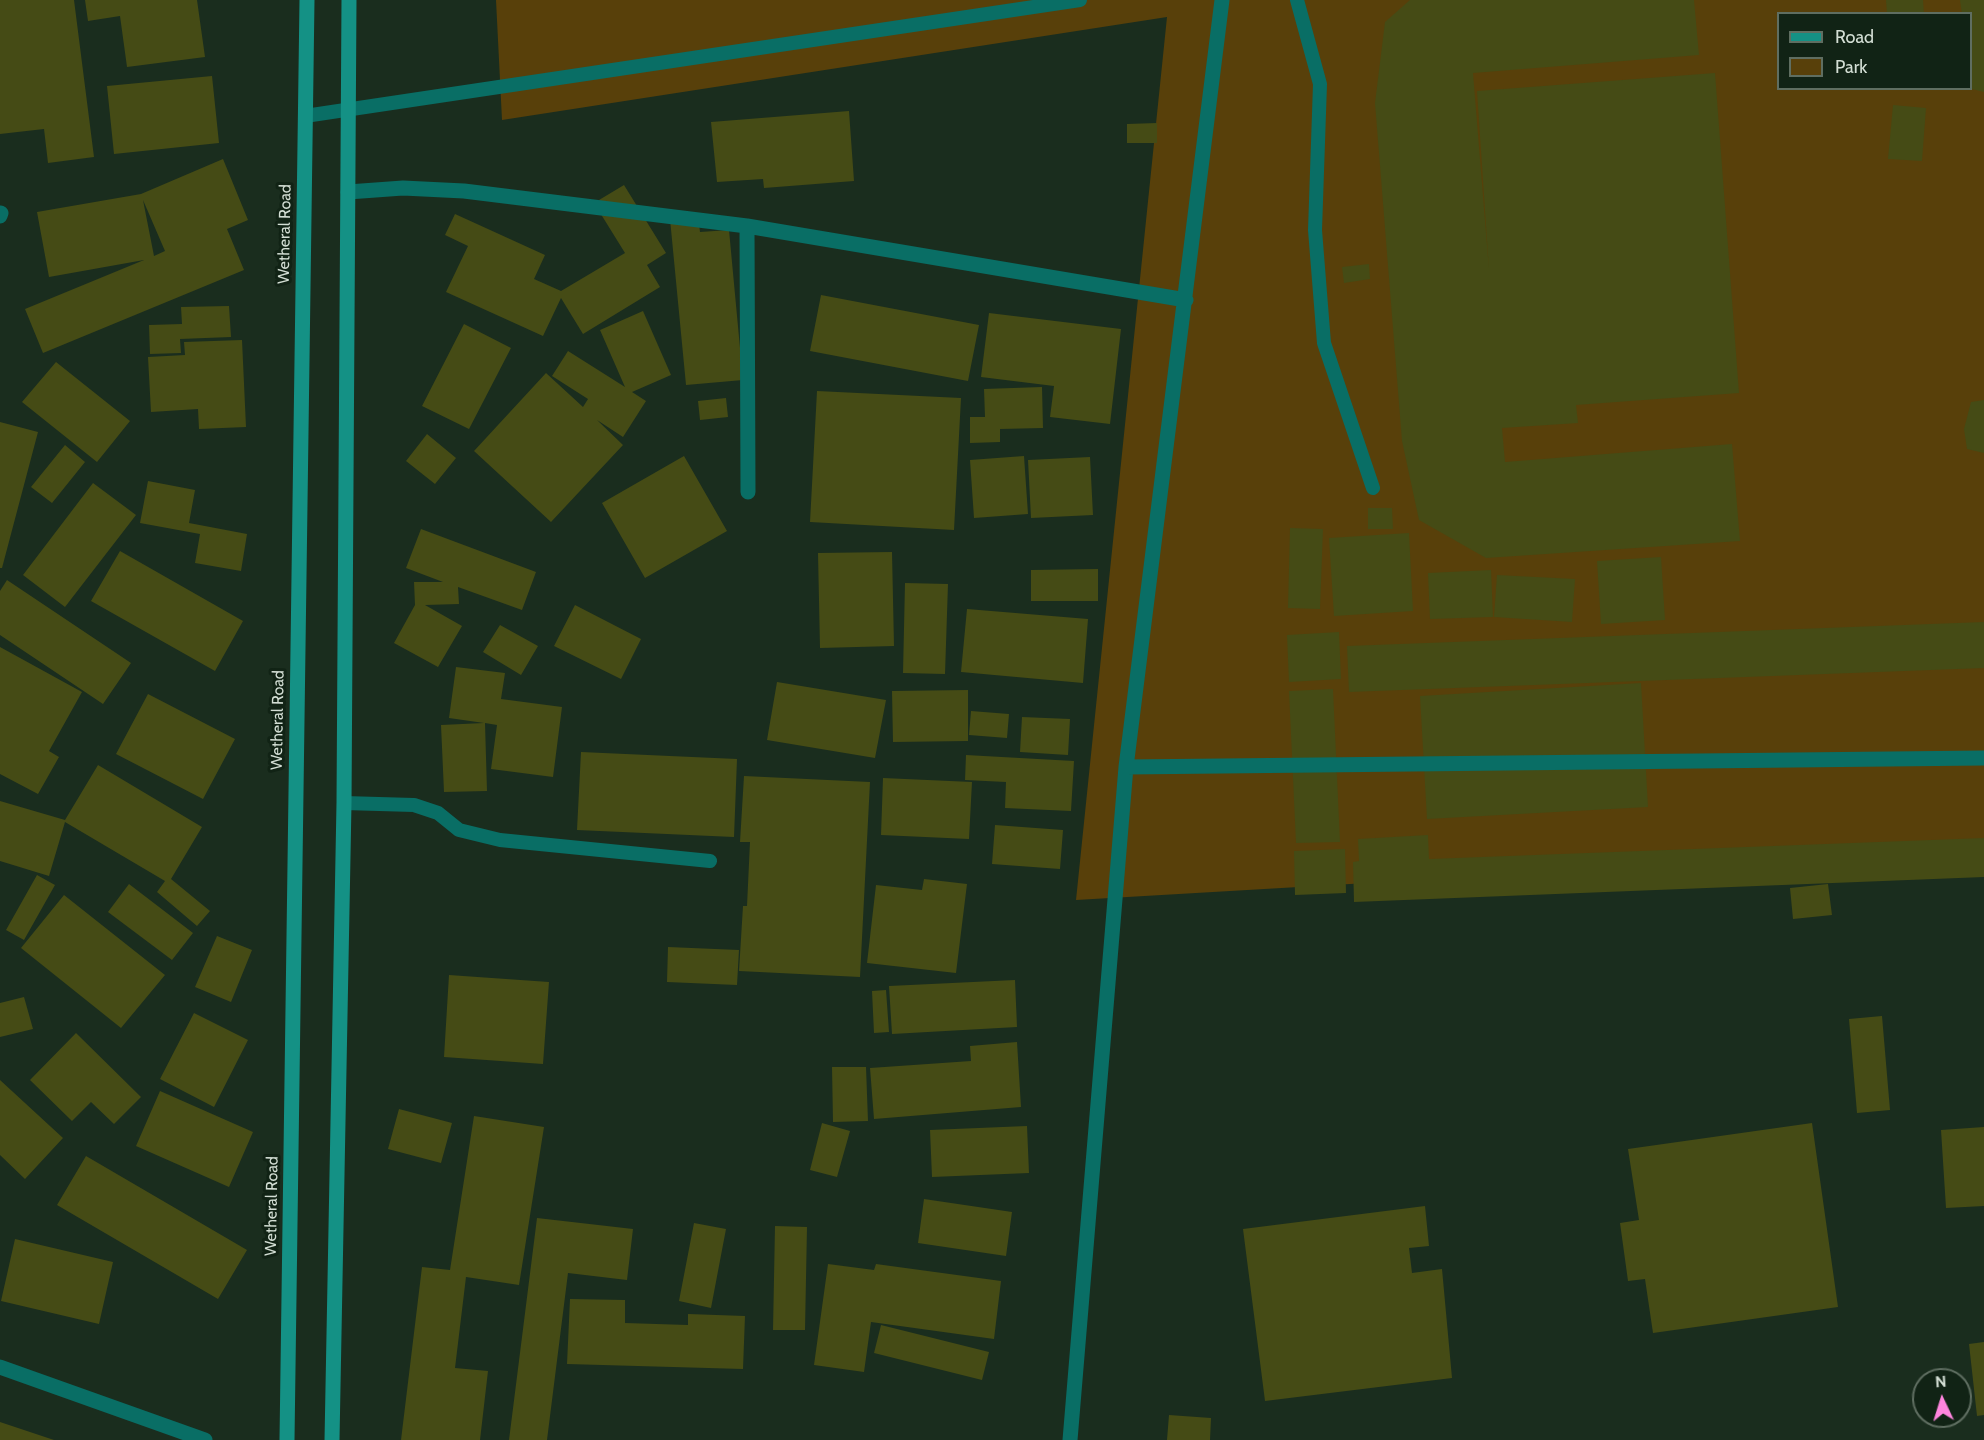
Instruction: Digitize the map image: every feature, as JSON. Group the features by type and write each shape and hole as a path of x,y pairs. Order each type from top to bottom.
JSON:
{"main road":[{"name":"Wetheral Road","path":"287,1440 307,0"},
{"path":"332,1440 344,803 349,0"}],"street":[{"path":"1070,1440 1126,767 1222,0"},
{"path":"348,192 403,188 464,191 747,226 1185,300"},
{"path":"747,226 748,492"},
{"path":"1126,767 1984,758"},
{"path":"0,1366 205,1440"}],"lane":[{"path":"305,116 1080,0"},
{"path":"1297,0 1320,84 1315,230 1324,344 1373,488"},
{"path":"344,803 414,805 438,813 459,830 500,840 710,861"}],"green space":[{"path":"496,0 1984,0 1984,847 1076,900 1167,17 502,120"}],"building":[{"path":"0,0 74,0 94,157 48,163 44,129 0,134"},
{"path":"85,0 197,0 205,57 127,67 120,16 88,21"},
{"path":"1410,0 1694,0 1699,55 1473,73 1489,270 1477,91 1715,73 1739,393 1576,405 1578,423 1502,428 1505,462 1732,444 1740,541 1486,558 1419,520 1402,441 1375,103 1385,22"},
{"path":"1886,0 1923,0 1924,12 1887,12"},
{"path":"1960,0 1984,0 1984,92 1972,89 1972,12 1962,12"},
{"path":"212,76 219,143 114,154 107,86"},
{"path":"1893,105 1926,108 1922,161 1888,159"},
{"path":"849,111 854,181 764,188 763,179 717,182 711,122"},
{"path":"1157,123 1157,143 1127,143 1127,124"},
{"path":"223,159 248,220 227,229 244,270 43,353 25,309 144,260 49,277 37,212 141,194","holes":["143,200 165,251 154,256"]},
{"path":"624,185 666,253 647,265 660,287 583,334 561,298 543,336 446,292 468,246 445,235 455,214 545,255 534,279 561,291 625,253 594,203"},
{"path":"698,217 700,232 729,230 743,380 686,385 670,219"},
{"path":"1369,264 1370,279 1344,283 1342,267"},
{"path":"821,295 979,325 968,381 810,351"},
{"path":"229,306 231,337 180,339 181,353 150,354 149,325 182,324 181,307"},
{"path":"643,311 671,375 632,392 646,401 623,437 597,420 623,445 551,522 474,451 546,373 583,407 588,399 552,376 568,351 625,387 600,330"},
{"path":"989,313 1121,329 1110,424 1050,417 1054,386 981,377"},
{"path":"464,324 511,348 469,429 422,406"},
{"path":"242,340 246,427 199,429 198,409 151,412 148,357 185,355 184,342"},
{"path":"56,362 130,421 97,462 22,402"},
{"path":"1042,387 1043,428 1000,429 1000,442 970,443 970,417 985,417 984,389"},
{"path":"817,391 961,398 954,530 810,522"},
{"path":"726,398 728,417 700,420 698,401"},
{"path":"1984,400 1984,453 1967,449 1964,429 1971,402"},
{"path":"0,422 38,432 2,568 0,568"},
{"path":"427,434 456,458 435,484 406,461"},
{"path":"65,445 85,462 52,503 31,487"},
{"path":"684,456 727,531 645,578 602,503"},
{"path":"1024,456 1028,514 974,518 970,460"},
{"path":"1090,457 1093,515 1031,518 1028,460"},
{"path":"148,481 195,490 189,523 247,534 241,571 195,563 200,534 140,523"},
{"path":"93,483 136,515 65,607 23,575"},
{"path":"1368,508 1392,508 1393,529 1368,529"},
{"path":"1290,528 1323,529 1320,609 1288,608"},
{"path":"421,529 536,572 522,610 458,587 459,604 425,605 462,626 438,667 394,643 415,605 414,582 443,582 406,568"},
{"path":"1409,533 1413,611 1334,616 1329,538"},
{"path":"120,551 243,621 215,671 91,601"},
{"path":"892,552 894,646 820,648 818,553"},
{"path":"1661,557 1665,620 1601,624 1597,561"},
{"path":"1098,569 1098,601 1031,601 1031,570"},
{"path":"1491,570 1493,617 1430,619 1428,573"},
{"path":"1497,575 1575,579 1572,622 1494,617"},
{"path":"7,580 131,663 103,704 0,635 0,591"},
{"path":"905,583 948,584 945,674 903,673"},
{"path":"575,605 641,639 621,679 554,646"},
{"path":"967,609 1088,619 1083,683 961,672"},
{"path":"1984,622 1984,668 1349,692 1347,646"},
{"path":"500,625 538,646 521,675 483,652"},
{"path":"1339,632 1341,679 1289,682 1287,635"},
{"path":"0,647 82,692 49,751 59,757 38,794 0,774"},
{"path":"456,667 505,673 501,699 562,707 553,777 491,769 497,725 485,723 487,791 444,792 441,725 484,723 449,718"},
{"path":"777,682 886,700 875,758 767,740"},
{"path":"1641,683 1648,807 1427,819 1420,696"},
{"path":"1333,689 1340,842 1296,843 1289,691"},
{"path":"968,690 968,741 893,742 892,691"},
{"path":"148,694 235,739 203,799 116,754"},
{"path":"971,711 1009,714 1007,738 969,735"},
{"path":"1022,717 1070,719 1068,755 1020,752"},
{"path":"581,752 737,759 734,837 577,830"},
{"path":"966,755 1074,761 1071,811 1005,808 1006,782 965,780"},
{"path":"98,765 202,827 171,879 210,911 197,926 157,892 165,881 65,822 49,876 0,861 0,801 65,820"},
{"path":"744,776 870,782 860,977 739,971 743,906 747,906 750,842 740,842"},
{"path":"883,778 972,782 969,839 881,835"},
{"path":"995,825 1063,830 1060,869 992,864"},
{"path":"1428,835 1429,859 1984,838 1984,877 1354,902 1353,862 1359,861 1358,839"},
{"path":"1345,849 1346,893 1295,895 1294,851"},
{"path":"37,875 55,885 24,940 6,930"},
{"path":"924,879 967,884 956,973 867,963 876,885 922,890"},
{"path":"129,884 193,933 172,960 108,912"},
{"path":"1828,884 1832,915 1793,919 1790,888"},
{"path":"64,895 165,975 121,1028 21,948"},
{"path":"217,936 252,950 231,1002 195,987"},
{"path":"668,947 739,950 737,985 667,982"},
{"path":"449,975 549,982 543,1064 444,1057"},
{"path":"1015,980 1017,1027 892,1034 889,986"},
{"path":"886,990 889,1032 874,1033 872,991"},
{"path":"24,997 33,1029 0,1037 0,1003"},
{"path":"194,1013 248,1040 214,1107 160,1079"},
{"path":"1882,1016 1890,1110 1857,1113 1849,1019"},
{"path":"76,1033 141,1097 114,1124 91,1102 72,1121 30,1080"},
{"path":"1017,1042 1021,1107 874,1119 870,1068 971,1061 970,1046"},
{"path":"832,1067 866,1067 868,1121 833,1122"},
{"path":"0,1080 63,1138 25,1179 0,1155"},
{"path":"160,1091 253,1132 229,1187 136,1146"},
{"path":"399,1109 452,1123 441,1163 388,1149"},
{"path":"474,1116 544,1127 519,1285 466,1277 455,1368 488,1371 480,1440 401,1440 422,1267 450,1270"},
{"path":"822,1123 850,1131 837,1177 810,1170"},
{"path":"1812,1123 1838,1307 1653,1333 1645,1279 1628,1281 1620,1223 1639,1220 1628,1149"},
{"path":"1027,1126 1029,1173 932,1177 930,1130"},
{"path":"1984,1127 1984,1206 1946,1208 1941,1130"},
{"path":"86,1156 247,1250 218,1299 57,1205"},
{"path":"924,1199 1012,1212 1006,1256 918,1243"},
{"path":"1425,1206 1429,1246 1409,1248 1412,1273 1442,1269 1452,1378 1265,1401 1243,1229"},
{"path":"537,1218 633,1229 627,1280 568,1273 547,1440 509,1440"},
{"path":"694,1223 726,1229 711,1308 679,1301"},
{"path":"775,1226 807,1227 805,1330 773,1330"},
{"path":"15,1239 113,1262 99,1324 1,1301"},
{"path":"828,1264 874,1270 876,1264 1001,1281 994,1339 871,1322 864,1372 814,1365"},
{"path":"570,1299 625,1300 625,1323 688,1325 688,1314 745,1316 743,1369 567,1364"},
{"path":"881,1325 989,1352 982,1380 874,1353"},
{"path":"1984,1342 1984,1415 1977,1416 1969,1344"},
{"path":"1169,1415 1211,1418 1210,1440 1167,1440"},
{"path":"0,1422 54,1440 0,1440"}]}
